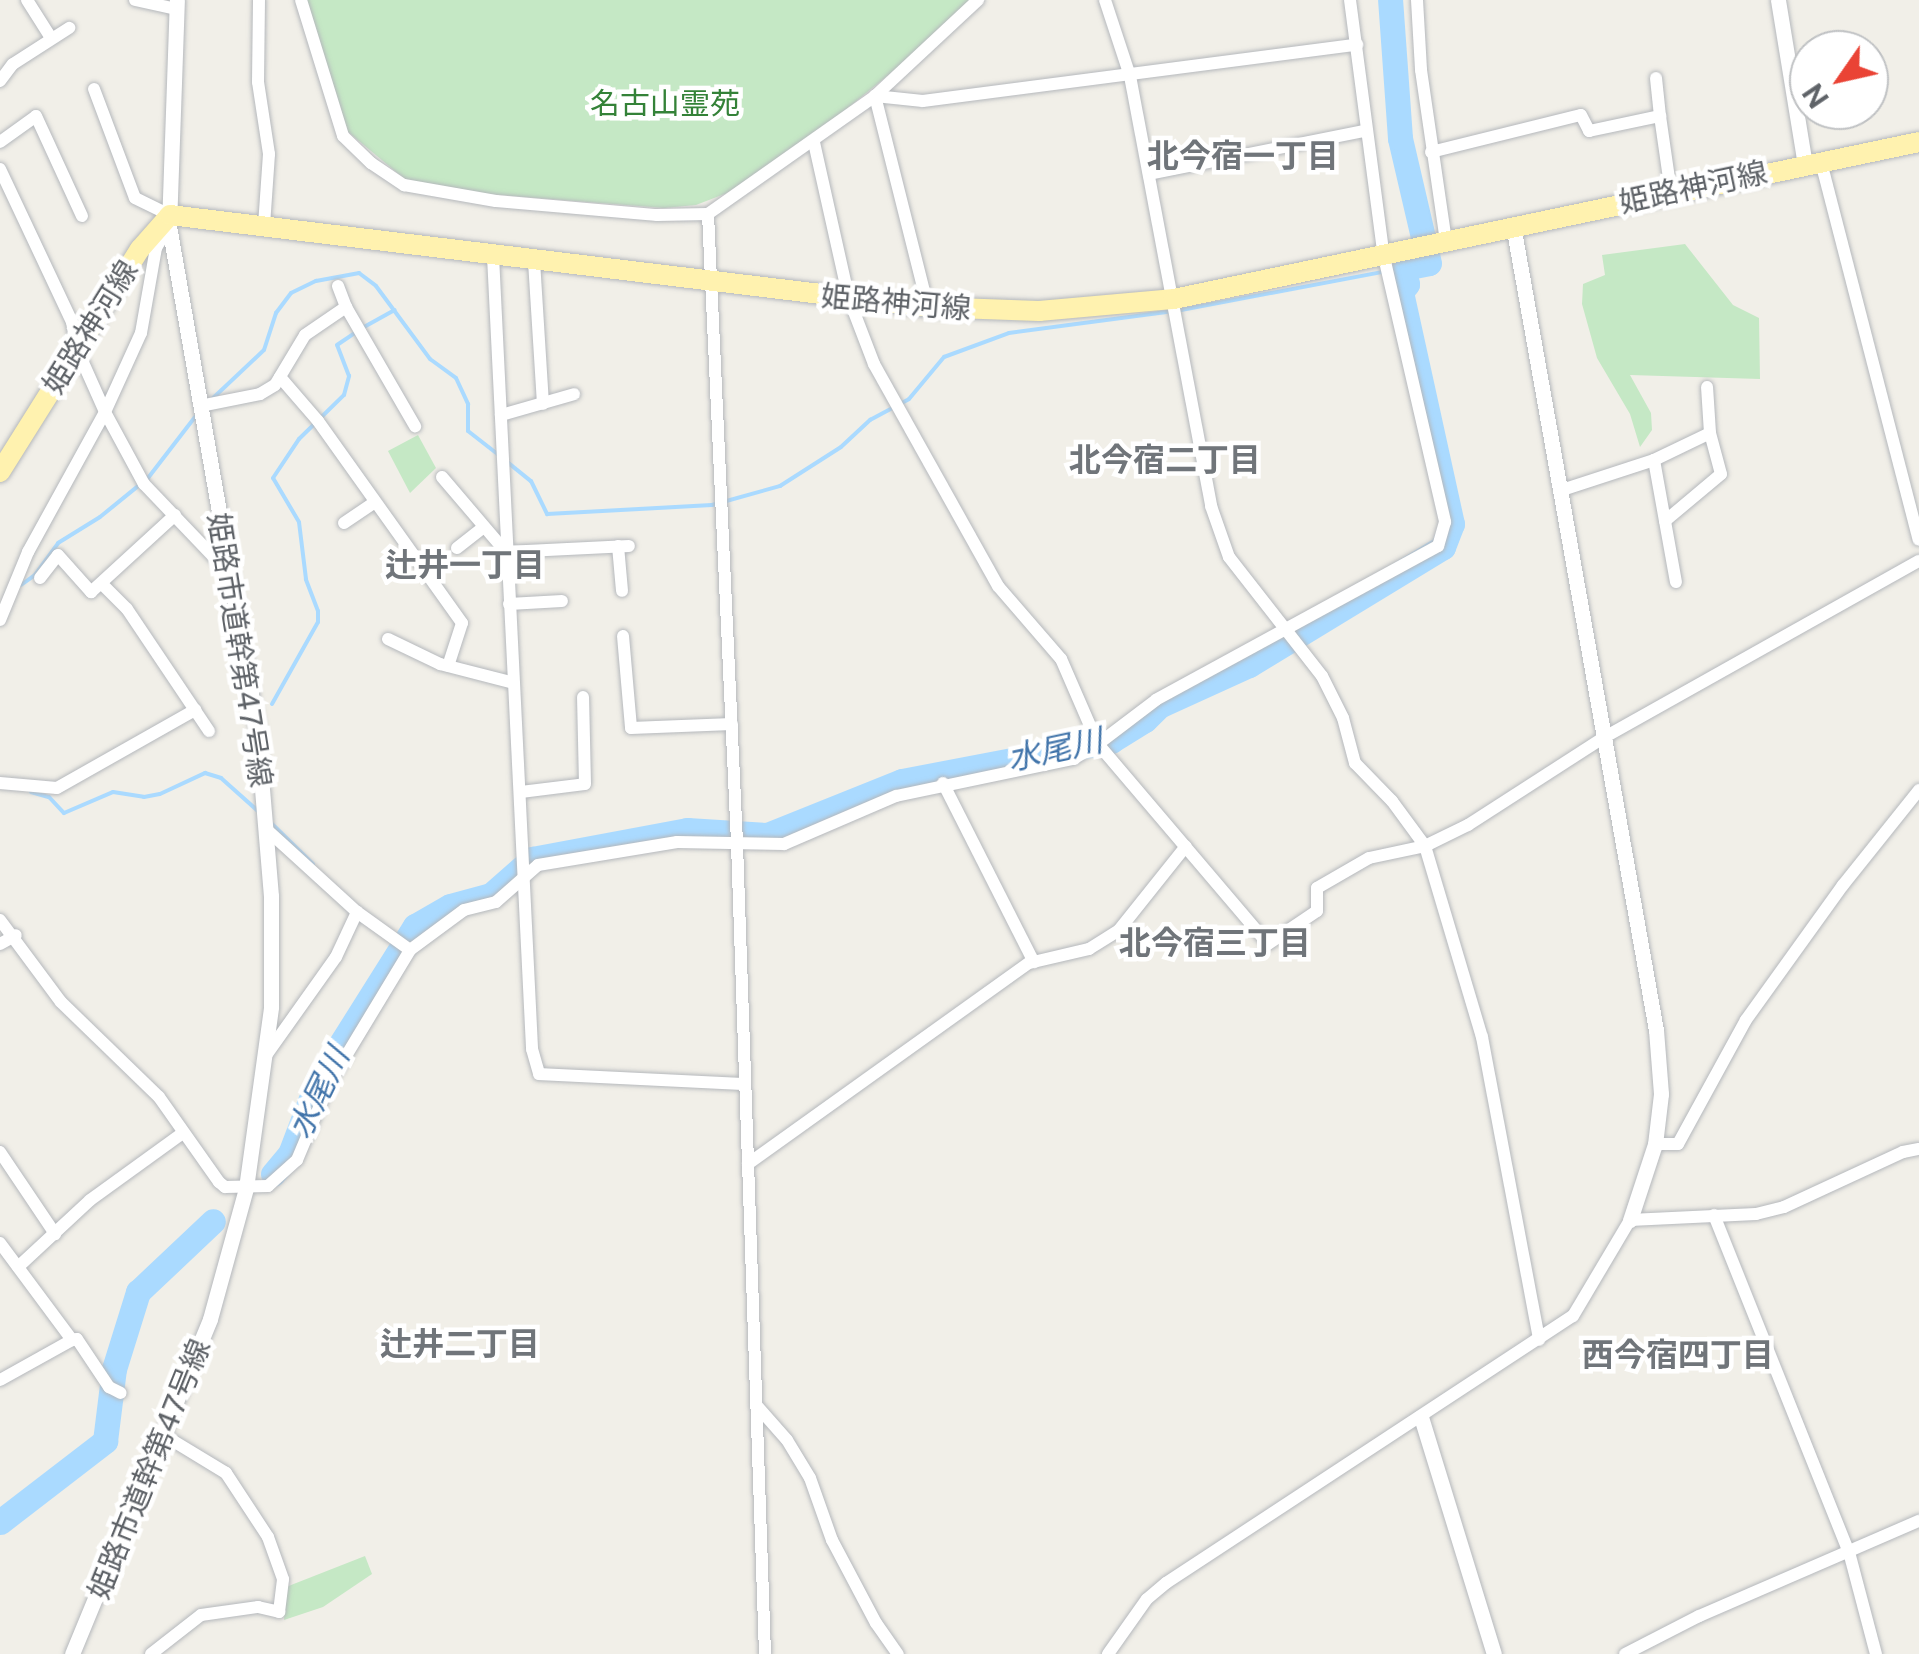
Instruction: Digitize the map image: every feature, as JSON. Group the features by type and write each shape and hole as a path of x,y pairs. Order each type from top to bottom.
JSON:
{"main road":[{"name":"姫路神河線","path":"0,472 140,248 169,220 264,226 928,307 1039,311 1174,300 1388,256 1512,225 1919,142"}],"street":[{"path":"27,0 51,38"},
{"path":"134,0 177,4"},
{"path":"258,0 258,82 269,154 264,226"},
{"path":"301,0 343,136 371,164 404,185 496,201 657,216 708,214 814,143 874,96 978,0"},
{"path":"1105,0 1130,76 1211,506 1229,557 1322,676 1343,718 1354,763 1392,801 1425,846 1482,1037 1538,1340"},
{"path":"0,920 16,935 61,1002 134,1068 219,1182 226,1187 268,1186 297,1160 329,1084 410,950 464,910 496,902 538,865 677,842 784,844 896,796 1073,758 1156,700 1438,546 1445,522 1365,131 1350,0"},
{"path":"1417,0 1430,152 1443,242"},
{"path":"1778,0 1813,163 1919,540"},
{"name":"姫路市道幹第47号線","path":"72,1654 210,1319 246,1188 266,1054 272,964 258,728 227,571 169,220 177,4"},
{"path":"0,81 13,64 69,28"},
{"path":"874,96 924,101 1357,45"},
{"path":"1656,78 1671,192"},
{"path":"0,620 28,552 106,412 141,333 156,248 169,220 135,198 94,89"},
{"path":"874,96 928,307"},
{"path":"1430,152 1581,115 1589,130 1660,116"},
{"path":"0,142 36,116 82,216"},
{"path":"1150,174 1365,131"},
{"path":"814,143 849,298 874,364 918,438 968,539 998,586 1060,659 1098,744 1268,944 1317,910 1317,888 1370,858 1425,846 1468,826 1603,738 1919,561"},
{"path":"0,169 72,322 78,348 106,412 144,484 227,571"},
{"path":"708,214 737,843 742,1084 765,1654"},
{"path":"1108,1654 1147,1598 1166,1583 1573,1316 1630,1220 1656,1144 1662,1094 1656,1030 1512,225"},
{"path":"493,256 532,1049 539,1074 742,1084"},
{"path":"534,261 543,404"},
{"path":"338,286 346,307 416,426"},
{"path":"200,406 260,394 280,378 306,335 346,307"},
{"path":"280,378 318,420 462,623 448,666"},
{"path":"1665,521 1722,474 1710,433 1707,387"},
{"path":"501,415 574,394"},
{"path":"1559,490 1654,460 1710,433"},
{"path":"1654,460 1676,582"},
{"path":"442,476 506,552"},
{"path":"344,523 375,502"},
{"path":"40,578 58,555 91,592 175,516"},
{"path":"457,548 484,526"},
{"path":"506,552 624,546 622,591"},
{"path":"102,584 127,609 209,730"},
{"path":"509,604 562,601"},
{"path":"624,636 631,728 732,724"},
{"path":"388,638 448,666 514,683"},
{"path":"521,792 585,784 583,697"},
{"path":"0,783 56,788 195,710"},
{"path":"943,784 1034,962"},
{"path":"1656,1144 1678,1144 1746,1020 1833,898 1919,790"},
{"path":"266,829 357,912 410,950"},
{"path":"748,1164 1034,962 1088,949 1119,930 1186,846"},
{"path":"266,1054 336,958 357,912"},
{"path":"0,944 16,935"},
{"path":"18,1267 90,1200 183,1133"},
{"path":"1630,1220 1784,1208 1919,1148"},
{"path":"0,1152 56,1234"},
{"path":"1714,1215 1849,1552 1876,1654"},
{"path":"0,1243 72,1340 76,1340 116,1391"},
{"path":"0,1380 72,1340"},
{"path":"757,1406 787,1440 810,1478 832,1540 876,1623 898,1654"},
{"path":"1421,1417 1494,1654"},
{"path":"152,1654 200,1615 258,1607 279,1612 283,1579 268,1537 226,1473 165,1436"},
{"path":"1625,1654 1699,1616 1919,1521"}],"green space":[{"name":"名古山霊苑","path":"306,0 970,0 908,59 807,141 727,193 696,205 664,208 487,194 407,181 347,131"},
{"path":"1685,244 1733,305 1759,318 1760,379 1630,375 1651,413 1652,430 1640,447 1630,414 1597,358 1582,304 1583,284 1605,275 1602,255"},
{"path":"418,435 436,468 410,493 388,451"},
{"path":"365,1556 372,1574 323,1607 284,1620 286,1587"}],"waterway":[{"name":"水尾川","path":"273,1174 290,1154 318,1080 415,926 450,906 491,895 532,859 687,830 767,835 902,781 1111,741 1145,720 1159,706 1249,665 1443,547 1452,524 1401,292 1407,284 1404,268 1429,263 1400,138 1390,0"},
{"path":"506,461 531,481 547,514 712,505 780,486 841,447 870,420 909,399 944,357 1009,333 1181,310 1404,268"},
{"path":"212,399 264,350 276,313 291,293 316,281 359,273 376,286 430,359 456,378 468,404 468,431 499,455"},
{"path":"364,327 395,310"},
{"path":"272,704 318,622 306,579 299,522 273,478 299,439 344,395 349,376 337,345 356,332"},
{"path":"21,585 35,575 58,543 100,517 148,478 195,417"},
{"path":"31,792 49,797 64,813 113,792 144,797 160,794 205,773 221,778 259,812"},
{"path":"270,822 313,864"},
{"name":"水尾川","path":"0,1522 105,1441 114,1369 138,1292 213,1221"}],"district":[{"name":"北今宿一丁目","path":"1243,156"},
{"name":"北今宿二丁目","path":"1165,460"},
{"name":"辻井一丁目","path":"465,565"},
{"name":"北今宿三丁目","path":"1215,943"},
{"name":"辻井二丁目","path":"460,1344"},
{"name":"西今宿四丁目","path":"1678,1355"}]}
